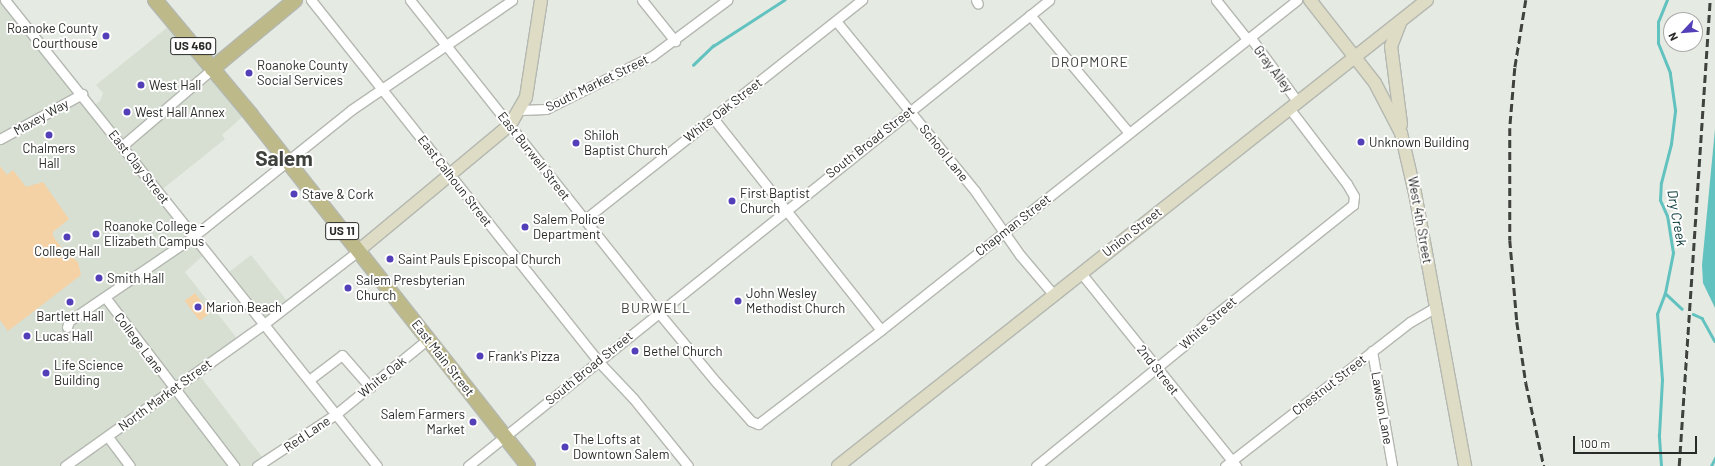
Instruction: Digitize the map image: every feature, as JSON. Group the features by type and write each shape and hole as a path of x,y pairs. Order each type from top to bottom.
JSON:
{"main road":[{"name":"East Main Street","path":"155,0 286,160 505,437"},
{"path":"212,69 295,0"},
{"name":"US 11","path":"505,437 528,466"}],"street":[{"name":"East Clay Street","path":"5,0 82,94 377,466"},
{"name":"East Calhoun Street","path":"311,0 598,361 633,398 688,466"},
{"name":"East Burwell Street","path":"410,0 658,312 731,399"},
{"path":"66,327 70,321 194,236 286,160 381,88 512,0"},
{"path":"358,251 510,125 520,110 526,97 541,0"},
{"path":"642,0 675,41"},
{"name":"South Market Street","path":"520,110 546,109 646,59 675,41 727,0"},
{"name":"White Oak Street","path":"584,220 862,0"},
{"name":"South Broad Street","path":"468,466 785,209 1049,0"},
{"name":"Gray Alley","path":"1216,0 1248,38 1338,173"},
{"name":"Chapman Street","path":"731,399 751,421 762,423 1297,0"},
{"name":"West 4th Street","path":"1310,0 1356,56 1386,101 1401,133 1415,192 1465,466"},
{"name":"Union Street","path":"838,466 1427,0"},
{"path":"1030,15 1129,133"},
{"path":"1401,133 1391,46 1402,20"},
{"name":"School Lane","path":"836,21 975,191 1020,255 1054,294"},
{"path":"122,146 212,69"},
{"name":"Maxey Way","path":"0,139 82,94"},
{"path":"713,118 881,330"},
{"name":"White Street","path":"1036,465 1155,367 1183,346 1210,319 1351,207 1354,196 1338,173"},
{"name":"North Market Street","path":"65,466 108,437 264,324 358,251"},
{"name":"2nd Street","path":"1081,273 1231,464"},
{"name":"College Lane","path":"105,297 234,466"},
{"name":"Chestnut Street","path":"1231,464 1372,351 1410,322 1436,307"},
{"name":"White Oak","path":"336,414 428,339"},
{"name":"Lawson Lane","path":"1372,351 1392,466"},
{"path":"309,380 342,355 370,387"},
{"name":"Red Lane","path":"257,466 336,414"},
{"path":"108,437 130,466"}],"shaded area":[{"name":"Roanoke College - Elizabeth Campus","path":"0,0 5,0 92,107 100,101 103,93 96,85 174,22 248,112 222,135 225,139 159,192 207,252 185,272 239,341 197,372 265,461 257,466 0,466"},
{"path":"0,166 7,175 13,170 26,187 43,182 69,219 53,232 53,236 61,247 78,262 81,275 8,331 0,320"},
{"name":"Roanoke College - Elizabeth Campus","path":"251,255 289,304 263,324 225,275"},
{"name":"Marion Beach","path":"195,293 210,313 200,321 185,301"}],"water":[{"path":"1715,129 1715,308 1703,283 1702,265"}],"waterway":[{"path":"693,65 713,46 784,0"},
{"name":"Dry Creek","path":"1661,466 1659,435 1662,380 1657,314 1665,293 1673,253 1667,216 1660,200 1661,183 1671,144 1675,110 1670,73 1658,43 1658,22 1667,0"},
{"path":"1665,293 1682,309"},
{"path":"1693,314 1702,318 1715,341"},
{"path":"1711,466 1715,458"}],"railway":[{"path":"1526,0 1515,68 1510,128 1510,240 1517,322 1526,383 1544,466"},
{"path":"1679,466 1710,0"}],"place":[{"name":"Roanoke County Courthouse","path":"106,36"},
{"name":"Roanoke County Social Services","path":"249,73"},
{"name":"West Hall","path":"141,85"},
{"name":"West Hall Annex","path":"127,112"},
{"name":"Chalmers Hall","path":"49,135"},
{"name":"Unknown Building","path":"1361,142"},
{"name":"Shiloh Baptist Church","path":"576,143"},
{"name":"Stave & Cork","path":"294,194"},
{"name":"First Baptist Church","path":"732,201"},
{"name":"Salem Police Department","path":"525,227"},
{"name":"Roanoke College - Elizabeth Campus","path":"96,234"},
{"name":"College Hall","path":"67,237"},
{"name":"Saint Pauls Episcopal Church","path":"390,259"},
{"name":"Smith Hall","path":"99,278"},
{"name":"Salem Presbyterian Church","path":"348,288"},
{"name":"John Wesley Methodist Church","path":"738,301"},
{"name":"Bartlett Hall","path":"70,302"},
{"name":"Marion Beach","path":"198,307"},
{"name":"Lucas Hall","path":"27,336"},
{"name":"Bethel Church","path":"635,351"},
{"name":"Frank's Pizza","path":"480,356"},
{"name":"Life Science Building","path":"46,373"},
{"name":"Salem Farmers Market","path":"473,422"},
{"name":"The Lofts at Downtown Salem","path":"565,447"}],"district":[{"name":"DROPMORE","path":"1090,62"},
{"name":"Salem","path":"284,158"},
{"name":"BURWELL","path":"656,308"}]}
